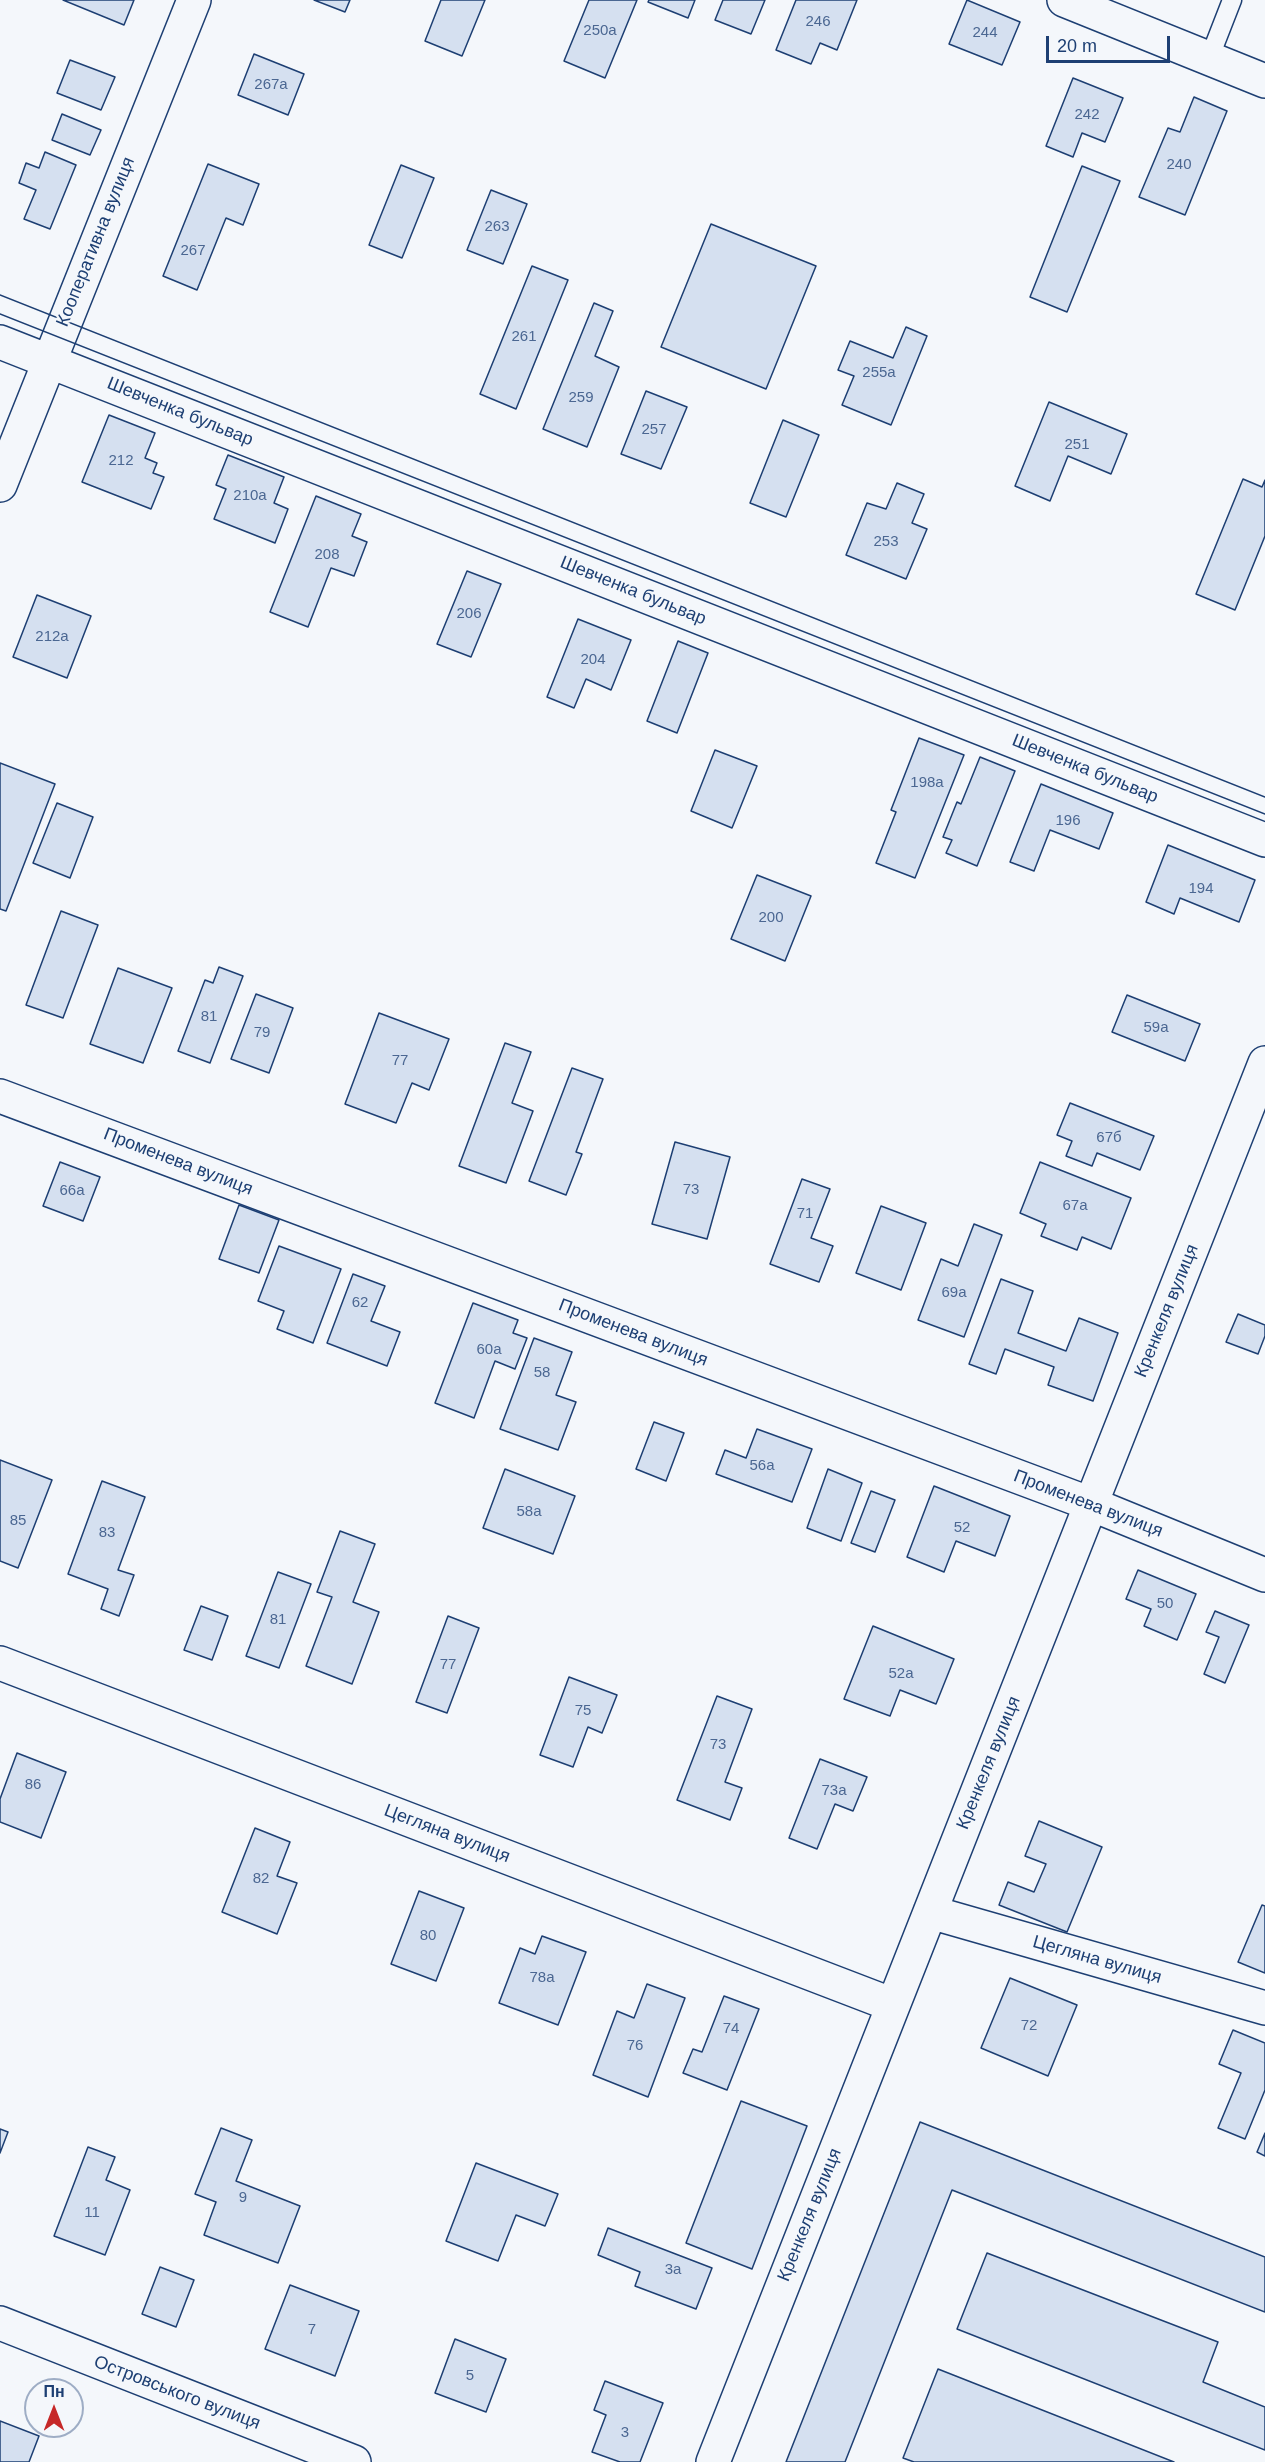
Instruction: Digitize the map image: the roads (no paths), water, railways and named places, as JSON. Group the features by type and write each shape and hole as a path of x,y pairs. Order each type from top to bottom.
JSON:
{"street":[{"name":"Кооперативна вулиця","path":"0,484 194,0"},
{"path":"1064,0 1265,81"},
{"name":"Шевченка бульвар","path":"0,342 1265,840"},
{"name":"Кренкеля вулиця","path":"713,2462 1265,1063"},
{"name":"Променева вулиця","path":"0,1096 1091,1504 1265,1575"},
{"name":"Цегляна вулиця","path":"0,1664 893,2005"},
{"name":"Цегляна вулиця","path":"930,1912 1265,2008"},
{"name":"Островського вулиця","path":"0,2323 354,2462"}],"lane":[{"path":"1209,58 1232,0"}],"tram line":[{"path":"0,295 1265,797"},
{"path":"0,314 1265,814"}]}
